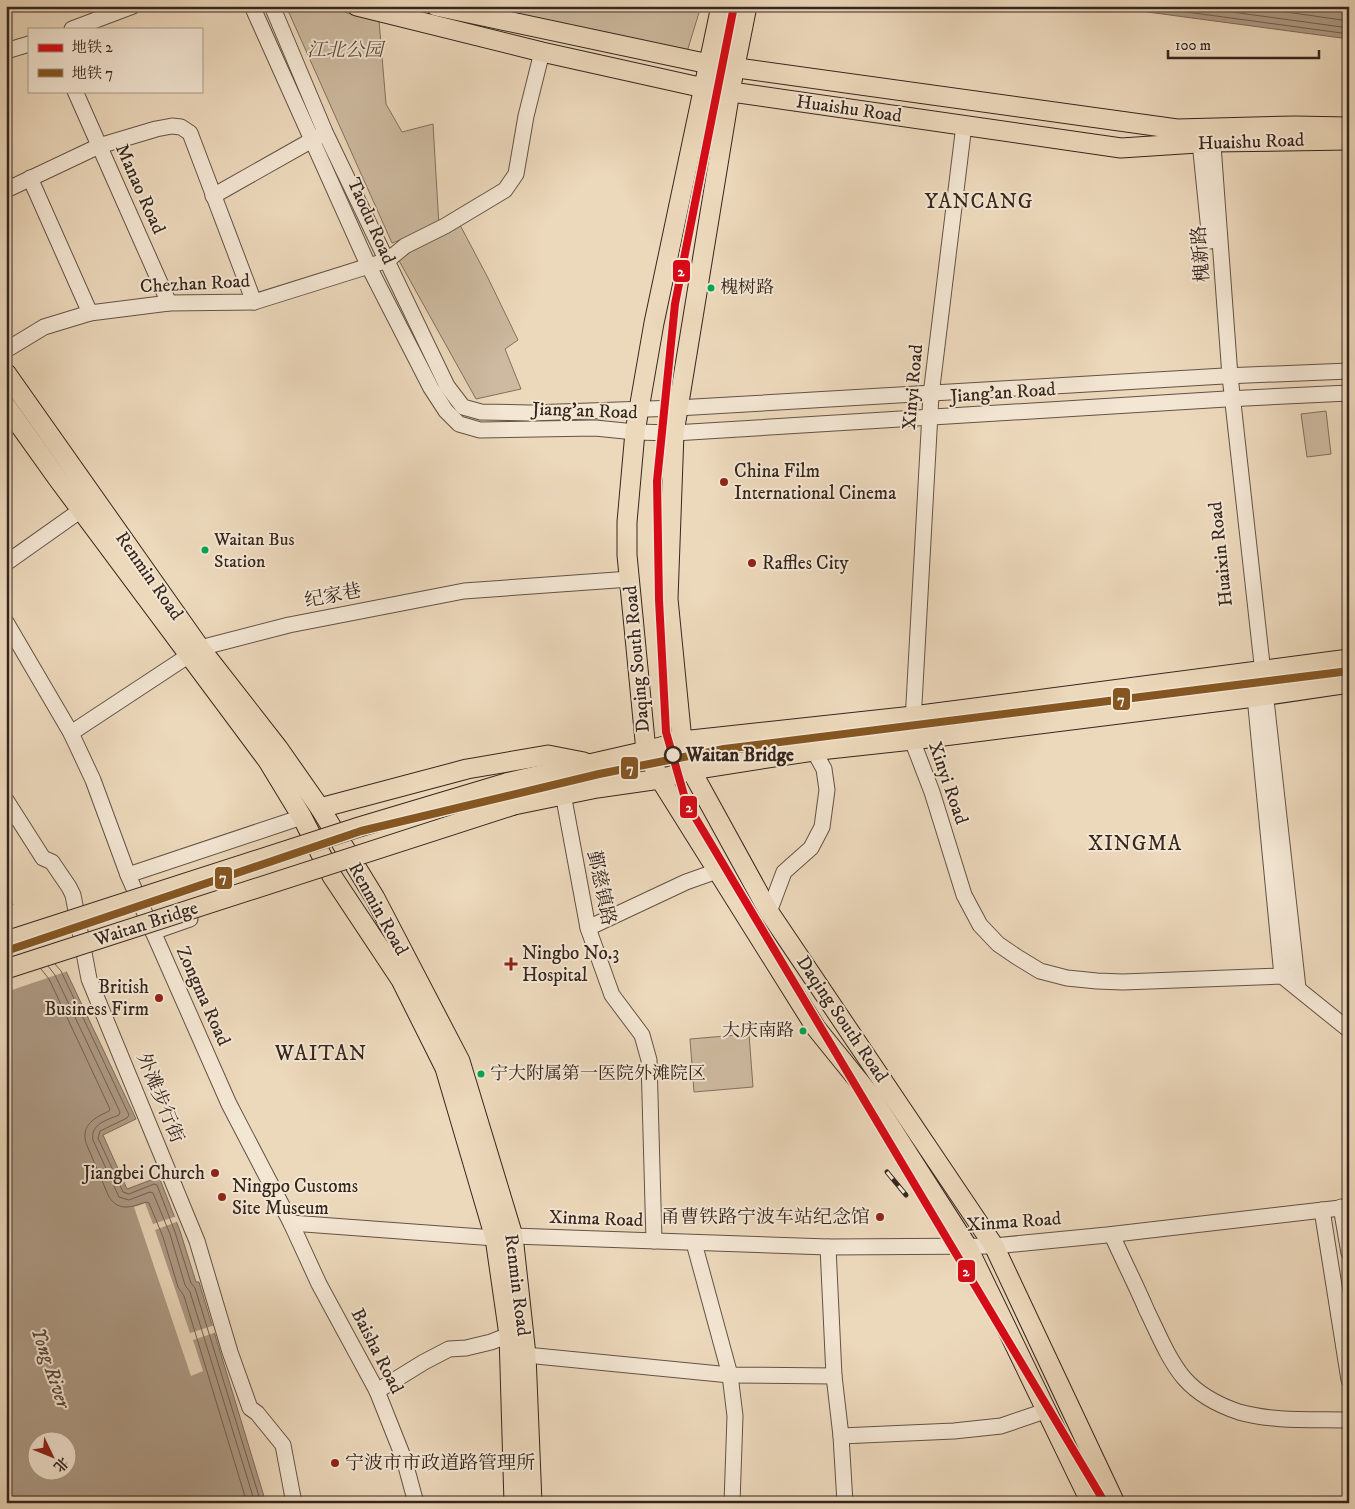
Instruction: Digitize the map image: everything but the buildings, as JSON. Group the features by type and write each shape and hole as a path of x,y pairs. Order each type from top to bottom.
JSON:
{"main road":[{"name":"Huaishu Road","path":"356,6 542,52 704,88 1121,148 1206,135 1294,126 1349,127"},
{"name":"Huaishu Road","path":"436,6 734,68 1177,129 1206,135 1349,140"},
{"name":"Daqing South Road","path":"721,6 654,323 635,432 627,522 627,555 646,751 660,780 816,1028 871,1096 967,1246 1091,1503"},
{"name":"Daqing South Road","path":"747,6 734,68 674,433 668,599 682,740 691,770 769,912 994,1246 1115,1503"},
{"name":"Renmin Road","path":"6,372 89,506 194,652 268,760 302,817 328,870 401,980 445,1068 504,1237 514,1503"},
{"name":"Renmin Road","path":"6,406 89,506"},
{"name":"Renmin Road","path":"194,652 278,748 320,808 375,898 460,1061 504,1237 526,1355 532,1503"},
{"name":"Waitan Bridge","path":"6,941 358,827 506,783 646,751 682,740 913,716 1349,658"},
{"path":"354,865 597,788 660,780 691,770 814,751 1260,696 1349,683"},
{"path":"320,808 467,769 548,755 593,763"},
{"name":"Waitan Bridge","path":"6,969 514,806 597,788"}],"street":[{"path":"75,28 133,6"},
{"name":"Taodu Road","path":"252,6 319,136 388,260 447,386 463,407 480,412"},
{"name":"Taodu Road","path":"272,6 369,267 431,388 446,411 459,424 480,430"},
{"path":"6,51 28,44"},
{"name":"Chezhan Road","path":"6,350 44,327 90,313 169,302 254,302 388,260 405,246 445,226 505,190 516,174 526,116 542,52"},
{"name":"Manao Road","path":"75,92 169,302"},
{"name":"Xinyi Road","path":"964,126 931,395 912,740 932,792 964,895 980,925 998,944 1040,971 1067,978 1123,982 1282,976"},
{"path":"6,190 99,146 156,128 181,127 190,133 254,302"},
{"name":"Huaixin Road","path":"1206,135 1229,399 1257,671 1298,988"},
{"path":"213,196 319,136"},
{"path":"30,178 90,313"},
{"name":"Jiang'an Road","path":"480,412 530,414 677,408 931,395 1227,376 1349,371"},
{"name":"Jiang'an Road","path":"480,430 595,428 674,433 1349,393"},
{"path":"6,563 89,506"},
{"name":"纪家巷","path":"71,733 194,652 289,625 464,591 630,579"},
{"name":"Zongma Road","path":"6,622 71,733 93,780 128,875 229,1104 291,1223"},
{"name":"Huaixin Road","path":"1260,696 1282,976"},
{"path":"769,912 784,872 811,848 822,827 827,790 824,769 814,751"},
{"name":"鄞慈镇路","path":"564,799 588,928 612,995 642,1035 649,1060 654,1241"},
{"name":"外滩步行街","path":"6,800 42,858 52,862 69,886 79,922 89,979 197,1241 230,1352 250,1408 257,1413 283,1444 294,1503"},
{"path":"128,875 302,817"},
{"path":"153,932 328,870"},
{"path":"588,928 686,882 717,871"},
{"path":"1282,976 1349,1030"},
{"path":"1345,1207 1349,1253"},
{"name":"Xinma Road","path":"291,1223 504,1237 828,1247 994,1246 1112,1235 1345,1207"},
{"path":"1322,1210 1349,1380"},
{"name":"Baisha Road","path":"291,1223 320,1284 377,1392 404,1459 416,1503"},
{"path":"1112,1235 1175,1366 1196,1389 1208,1398 1225,1406 1254,1415 1286,1419 1349,1420"},
{"path":"694,1242 730,1375 735,1416 732,1503"},
{"path":"828,1247 834,1376 841,1436 845,1503"},
{"path":"377,1392 424,1362 449,1349 466,1348 509,1335"},
{"path":"526,1355 730,1375 834,1376"},
{"path":"841,1436 954,1431 1001,1426 1045,1411"}],"green space":[{"name":"江北公园","path":"286,6 320,6 379,21 386,104 402,132 433,124 439,226 392,243"},
{"path":"481,6 701,6 686,55"},
{"path":"460,225 518,340 505,349 521,389 476,399 397,257"},
{"path":"1326,411 1331,454 1307,457 1301,414"},
{"path":"749,1034 753,1087 694,1092 690,1039"}],"water":[{"path":"1075,6 1349,6 1349,39 1125,9"},
{"name":"Yong River","path":"6,896 65,969 136,1119 103,1135 127,1189 159,1177 180,1231 196,1282 199,1282 266,1503 6,1503"}],"pier":[{"path":"15,904 68,971 6,992 6,907"},
{"path":"145,1203 153,1224 177,1216 179,1221 155,1230 190,1333 215,1325 217,1332 193,1340 203,1371 191,1376 134,1207"}],"railway":[{"path":"887,1172 906,1195"}],"metro line":[{"name":"2","path":"734,6 675,304 657,481 659,600 666,732 686,802 1105,1503"},
{"name":"7","path":"6,951 361,831 599,774 724,749 1349,671"}],"place":[{"name":"槐树路","path":"711,288"},
{"name":"China Film International Cinema","path":"724,482"},
{"name":"Waitan Bus Station","path":"205,550"},
{"name":"Raffles City","path":"752,563"},
{"name":"Waitan Bridge","path":"673,755"},
{"name":"Ningbo No.3 Hospital","path":"511,964"},
{"name":"British Business Firm","path":"159,998"},
{"name":"大庆南路","path":"803,1031"},
{"name":"宁大附属第一医院外滩院区","path":"481,1074"},
{"name":"Jiangbei Church","path":"215,1173"},
{"name":"Ningpo Customs Site Museum","path":"222,1197"},
{"name":"甬曹铁路宁波车站纪念馆","path":"880,1217"},
{"name":"宁波市市政道路管理所","path":"335,1463"}],"district":[{"name":"YANCANG","path":"979,202"},
{"name":"XINGMA","path":"1135,844"},
{"name":"WAITAN","path":"321,1054"}]}
